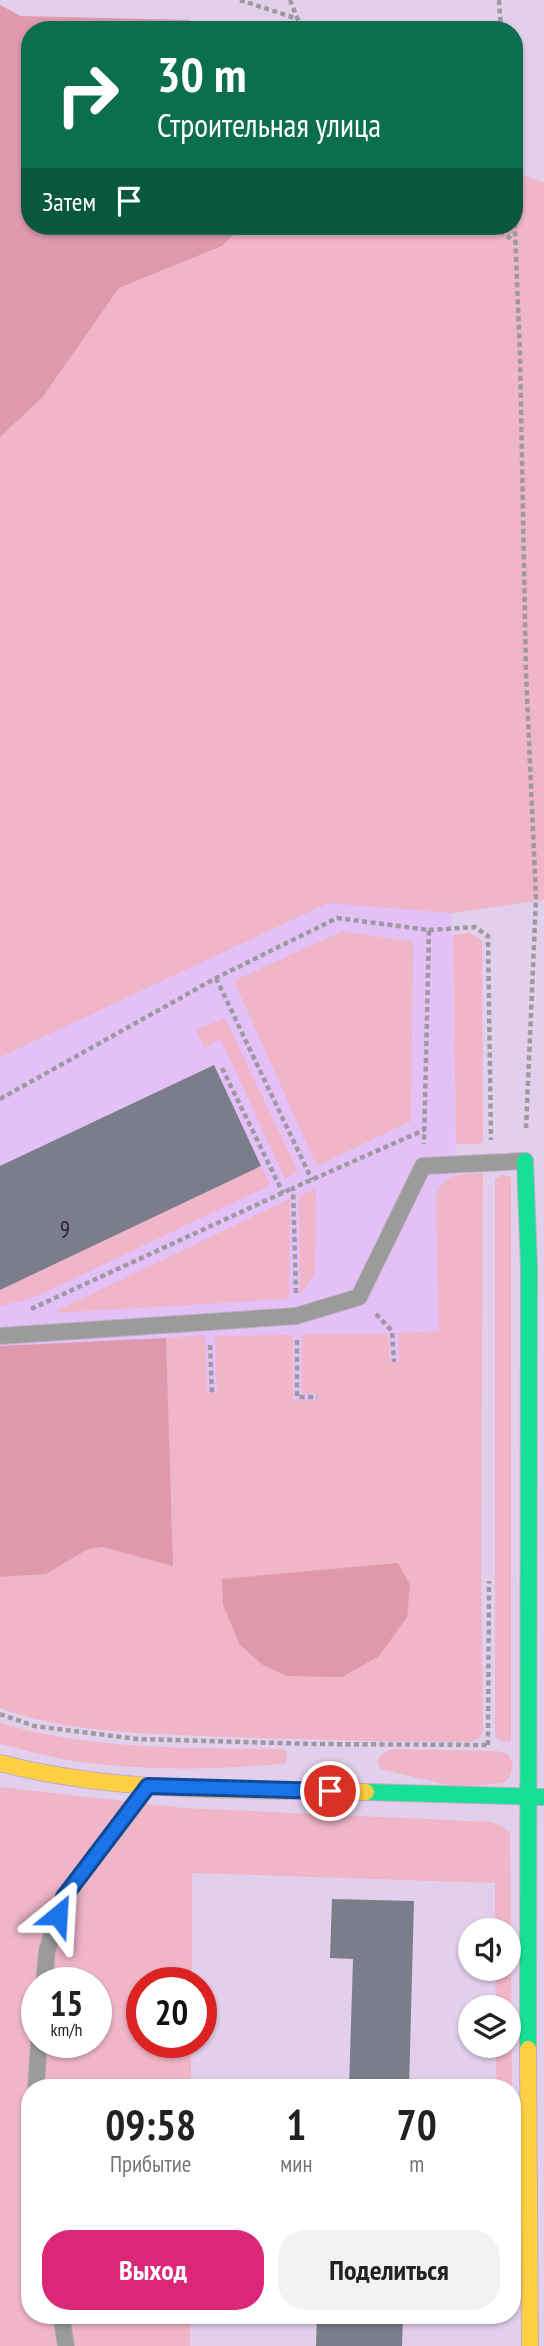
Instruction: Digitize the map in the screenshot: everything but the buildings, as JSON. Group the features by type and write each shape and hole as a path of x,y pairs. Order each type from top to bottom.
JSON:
{"street":[{"path":"524,1161 529,1267 527,1797 530,2346"},
{"path":"0,1763 27,1770 148,1786 544,1797"}],"lane":[{"path":"0,1336 296,1316 359,1297 423,1166 524,1161"},
{"path":"46,1967 47,1951 64,1897 148,1786"},
{"path":"37,2079 38,2058"},
{"path":"62,2324 66,2346"}],"path":[{"path":"240,0 298,19"},
{"path":"290,0 298,19"},
{"path":"499,0 500,21"},
{"path":"506,235 517,243"},
{"path":"516,235 526,673 536,899 524,1161"},
{"path":"0,1099 216,978 337,918 429,930 475,927 488,936 491,1141"},
{"path":"423,1166 429,930"},
{"path":"216,978 312,1180"},
{"path":"222,1068 284,1193"},
{"path":"32,1332 31,1308 424,1130"},
{"path":"293,1188 295,1396 317,1397"},
{"path":"359,1297 392,1331 394,1362"},
{"path":"210,1321 212,1393"},
{"path":"0,1714 34,1726 137,1739 501,1747"}],"shaded area":[{"path":"0,5 21,16 189,20 21,21 21,235 234,235 222,246 119,288 42,398 0,437"},
{"path":"523,175 544,182 544,900 452,913 328,903 0,1057 0,437 42,398 119,288 222,246 234,235 523,235"},
{"path":"451,863 456,1174 456,1557 222,1579 56,1534 0,1508 0,1028 304,884"},
{"path":"343,931 413,942 411,1121 317,1166 234,981"},
{"path":"470,933 482,941 483,1141 479,1144 456,1144 453,935"},
{"path":"225,1018 298,1172 285,1179 221,1039 204,1047 196,1030"},
{"path":"261,1166 270,1185 33,1298 0,1306 0,1290"},
{"path":"483,1173 483,1731 479,1738 471,1742 371,1741 127,1732 75,1727 0,1708 0,1577 46,1574 88,1549 103,1547 173,1565 166,1338 205,1335 207,1393 217,1393 215,1336 293,1335 293,1401 317,1400 317,1394 302,1393 302,1334 388,1334 390,1362 399,1362 398,1333 439,1331 436,1198 439,1190 443,1183 454,1176"},
{"path":"502,1175 511,1177 511,1741 500,1740 495,1736 495,1179"},
{"path":"316,1189 315,1273 300,1295 299,1196"},
{"path":"290,1199 289,1299 52,1313"},
{"path":"166,1338 173,1566 103,1547 88,1549 46,1574 0,1577 0,1346"},
{"path":"398,1563 410,1585 407,1617 379,1656 342,1677 287,1676 263,1665 240,1645 223,1605 222,1579"},
{"path":"0,1723 35,1732 105,1743 283,1749 287,1752 286,1762 202,1768 94,1764 0,1744"},
{"path":"392,1749 497,1751 508,1754 513,1764 510,1776 504,1783 457,1787 380,1769 377,1761 383,1753"},
{"path":"0,1787 183,1808 491,1822 502,1826 510,1833 511,1918 495,1918 495,1883 192,1873 192,1967 126,1967 126,2058 191,2058 191,2079 21,2079 21,2324 190,2324 190,2346 0,2346"},
{"path":"495,1981 511,1981 511,1995 496,1995"},
{"path":"496,2058 512,2058 512,2079 496,2079"}],"traffic: fast":[{"path":"525,1161 529,1267 528,2049"},
{"path":"366,1792 544,1797"}],"traffic: slow":[{"path":"0,1763 45,1773 136,1785 228,1790 366,1792"},
{"path":"528,2049 530,2346"}],"route":[{"path":"58,1915 64,1897 148,1786 330,1791"}]}
